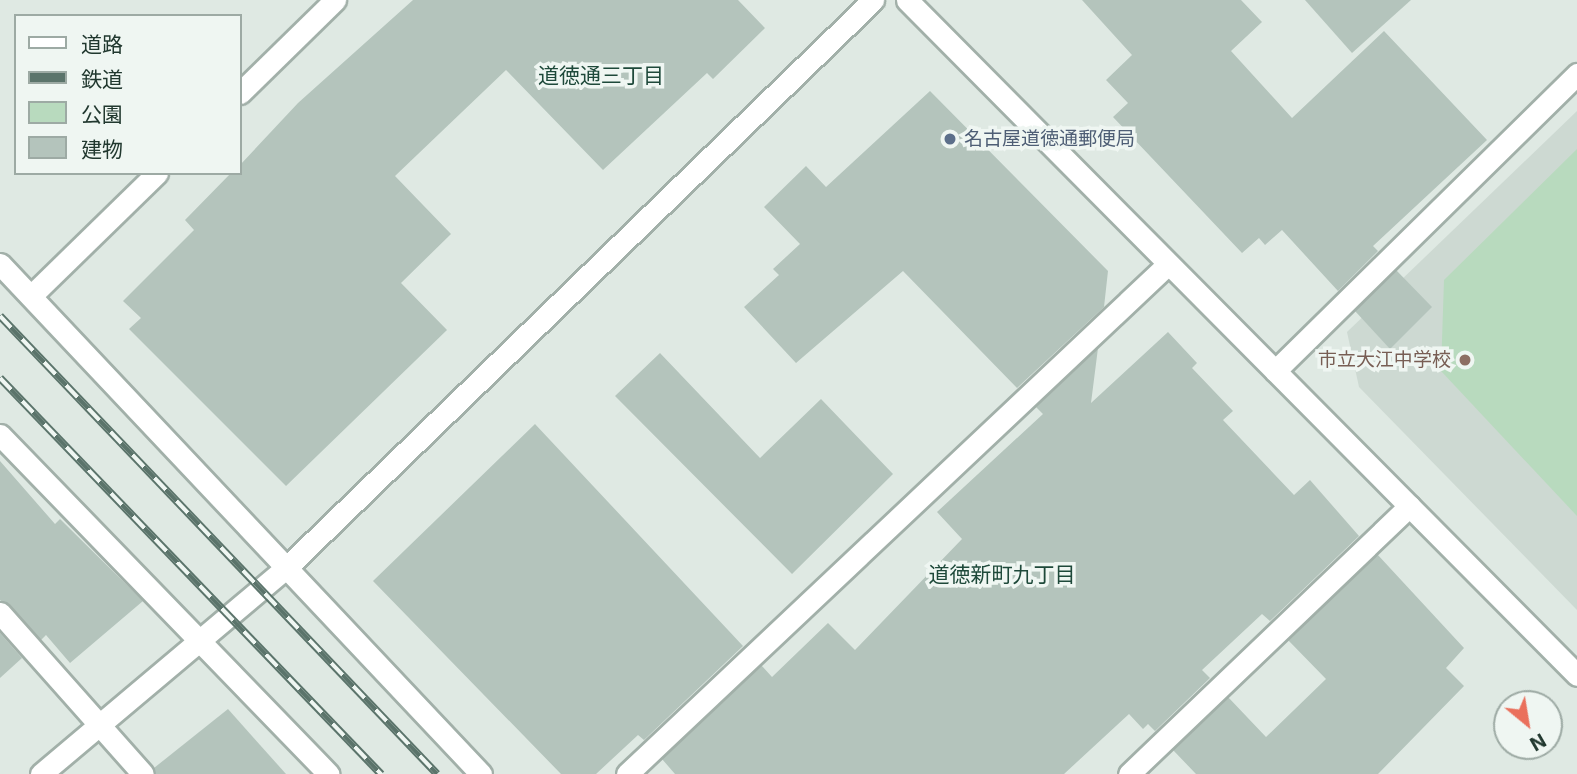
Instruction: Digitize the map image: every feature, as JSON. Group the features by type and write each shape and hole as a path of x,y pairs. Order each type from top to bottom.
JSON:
{"street":[{"path":"242,91 335,0"},
{"path":"41,774 201,643 288,566 873,0"},
{"path":"907,0 1577,675"},
{"path":"1275,371 1577,74"},
{"path":"30,296 155,175"},
{"path":"0,264 288,566 481,774"},
{"path":"627,774 1168,264"},
{"path":"0,435 329,774"},
{"path":"1129,774 1409,506"},
{"path":"0,613 143,774"}],"shaded area":[{"name":"市立大江中学校","path":"1577,111 1577,610 1359,387 1347,332"}],"green space":[{"path":"1577,149 1577,516 1441,371 1444,280"}],"building":[{"path":"413,0 738,0 765,28 713,79 707,73 603,170 506,70 395,176 451,234 401,283 447,330 286,486 129,329 141,318 123,301 194,230 185,220 229,175 242,175 242,163 298,103"},
{"path":"1082,0 1241,0 1262,22 1231,51 1292,118 1384,31 1487,140 1373,246 1378,251 1338,291 1282,230 1265,245 1259,238 1242,253 1113,117 1128,103 1106,80 1132,55"},
{"path":"1305,0 1411,0 1352,53"},
{"path":"930,91 1108,271 1104,307 1017,388 903,271 796,363 744,307 779,275 773,269 800,244 764,207 806,166 826,187"},
{"path":"1396,270 1432,307 1390,349 1355,311"},
{"path":"1168,332 1197,363 1192,368 1233,411 1223,420 1294,495 1310,480 1359,536 1270,621 1262,614 1202,670 1210,678 1155,731 1148,724 1143,729 1129,714 1064,774 675,774 662,759 761,665 772,677 828,623 855,650 962,539 937,512 1043,414 1036,407 1098,348 1091,403"},
{"path":"660,353 760,458 821,399 893,474 792,574 615,396"},
{"path":"535,424 743,646 644,740 638,735 596,774 561,774 373,581"},
{"path":"0,461 55,524 60,519 143,601 70,663 46,635 41,640 0,600"},
{"path":"1377,554 1464,648 1446,668 1464,686 1378,774 1196,774 1173,750 1228,697 1266,737 1326,679 1288,640"},
{"path":"0,633 22,658 0,678"},
{"path":"228,709 286,774 156,774 154,768"}],"railway":[{"path":"0,316 437,774"},
{"path":"0,378 381,774"}],"place":[{"name":"名古屋道徳通郵便局","path":"950,139"},
{"name":"市立大江中学校","path":"1465,360"}],"district":[{"name":"道徳通三丁目","path":"601,76"},
{"name":"道徳新町九丁目","path":"1002,575"}]}
